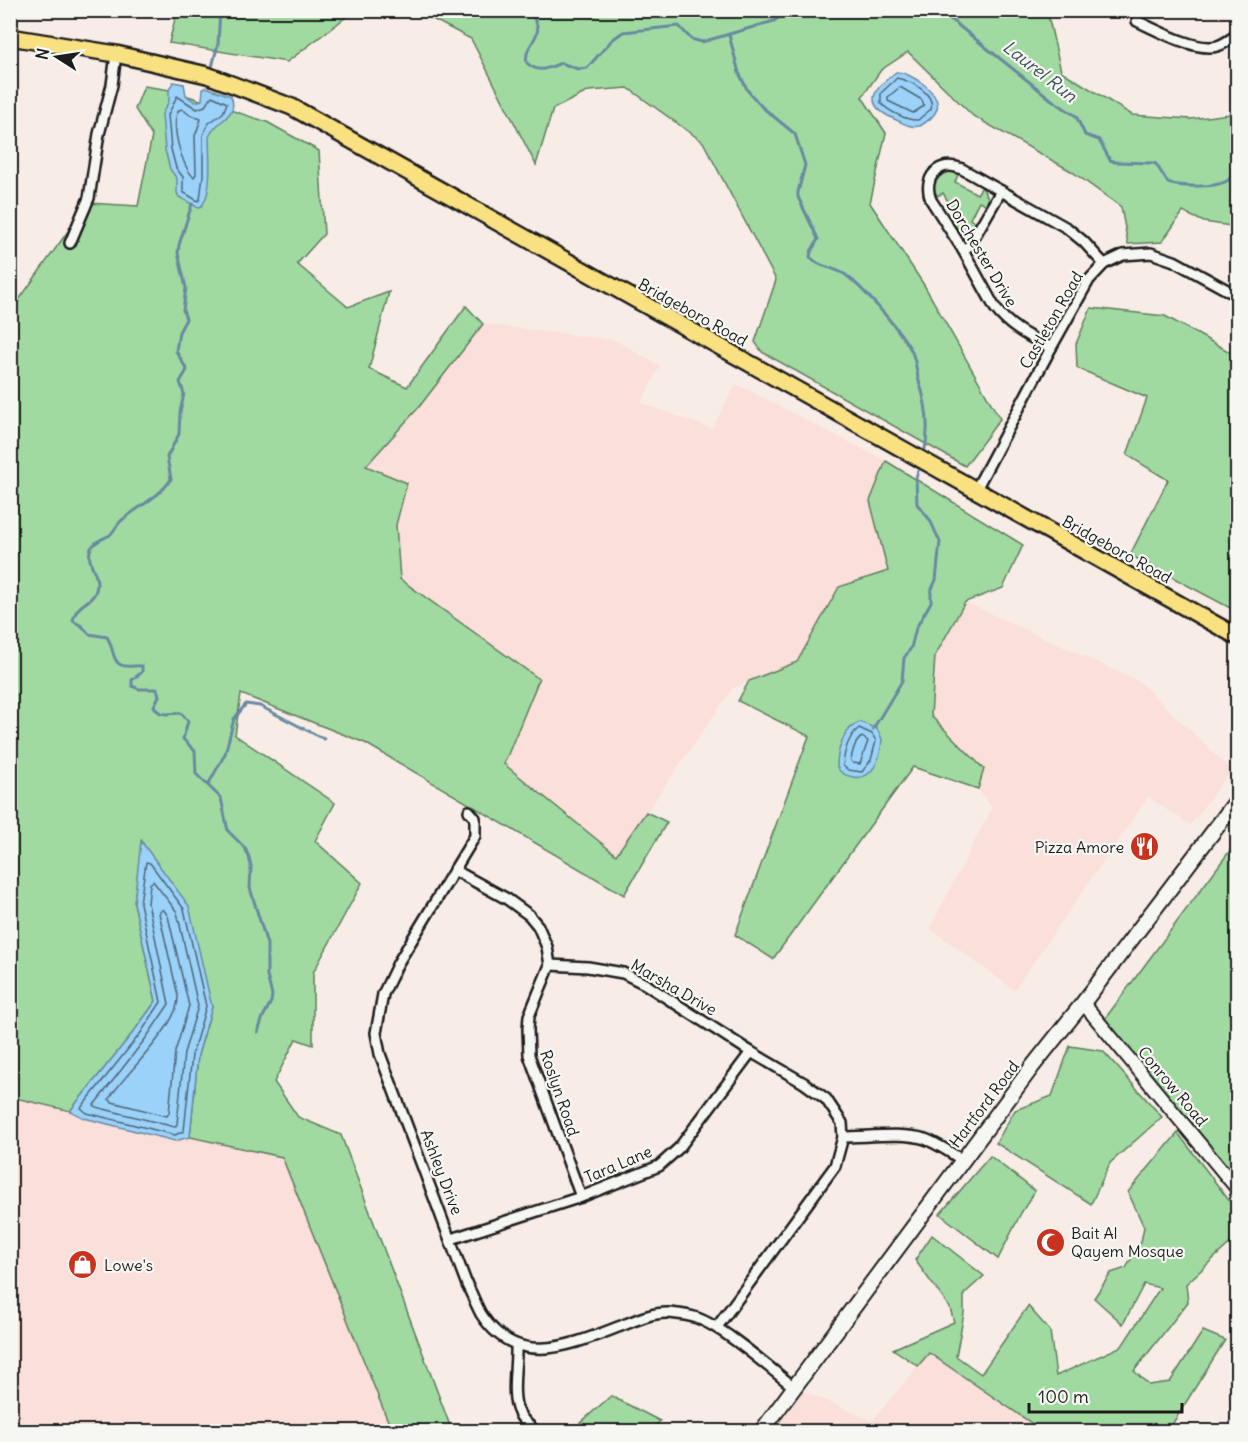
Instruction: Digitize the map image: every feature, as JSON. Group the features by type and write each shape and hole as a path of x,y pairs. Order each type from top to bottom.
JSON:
{"main road":[{"name":"Bridgeboro Road","path":"10,37 116,54 207,75 292,107 1238,637"},
{"name":"Hartford Road","path":"761,1431 1032,1067 1238,799"}],"street":[{"path":"1137,21 1172,38 1216,47 1238,34"},
{"path":"70,243 89,198 99,134 112,85 116,54"},
{"name":"Dorchester Drive","path":"1051,348 1019,331 1001,316 930,196 929,185 932,176 942,167 952,166 1001,191 1075,233 1104,264"},
{"path":"963,250 969,246 1001,191"},
{"name":"Castleton Road","path":"975,491 1089,280 1104,264 1123,255 1151,253 1174,261 1238,296"},
{"name":"Ashley Drive","path":"469,811 475,818 475,836 398,963 383,994 376,1033 380,1054 468,1285 482,1314 504,1339 516,1345"},
{"path":"454,870 507,899 529,915 538,926 547,947 550,964"},
{"name":"Marsha Drive","path":"550,964 623,973 645,984 826,1099 842,1123 843,1137"},
{"name":"Roslyn Road","path":"550,964 530,1016 529,1055 581,1197"},
{"name":"Conrow Road","path":"1083,1003 1238,1190"},
{"name":"Tara Lane","path":"451,1239 581,1197 659,1166 679,1148 751,1052"},
{"path":"717,1327 835,1166 843,1137 910,1136 924,1139 944,1148 962,1160"},
{"path":"532,1428 519,1415 516,1406 514,1395 516,1345 533,1350 552,1348 595,1336 648,1316 668,1313 696,1317 717,1327 794,1387"}],"shaded area":[{"path":"483,324 615,340 660,366 641,403 712,429 736,384 886,461 870,501 888,571 839,587 797,662 733,688 616,856 504,764 539,679 400,579 396,525 407,483 366,466 419,407"},
{"path":"965,602 1140,682 1231,770 1190,825 1148,797 1014,990 930,928 992,808 978,789 984,769 931,716 935,656"},
{"path":"11,1097 282,1157 392,1431 11,1432"},
{"path":"929,1353 1043,1431 761,1432 794,1387 872,1421"}],"green space":[{"path":"177,11 354,11 287,62 169,43"},
{"path":"417,11 1047,11 1061,71 1132,115 1191,119 1237,113 1237,227 1204,222 1183,212 1162,242 1128,244 1121,207 1071,171 973,116 908,52 881,70 862,97 886,133 870,203 924,285 1000,419 965,466 762,352 755,342 776,280 703,142 628,88 589,91 553,109 536,165 471,39"},
{"path":"144,86 170,90 267,122 319,151 324,234 297,264 348,307 389,292 369,369 407,387 466,306 483,324 419,407 366,466 407,483 396,525 400,579 539,679 504,764 616,855 646,812 667,822 624,895 365,743 241,694 235,735 335,803 315,841 362,883 313,973 313,1045 296,1039 274,1082 298,1117 341,1135 452,1431 392,1431 282,1157 190,1137 198,1055 212,1007 142,841 134,903 156,1001 70,1111 11,1097 11,311 88,203 138,206 152,136 135,109"},
{"path":"953,172 958,175 955,182 977,194 982,187 988,198 987,205 979,201 970,219 977,224 967,230 958,229 952,223 958,218 943,193 937,196 935,192 937,180 944,174"},
{"path":"1091,308 1165,316 1237,356 1238,604 1234,610 1130,555 1168,480 1127,455 1147,398 1077,368 1076,344"},
{"path":"886,461 1023,545 1003,588 965,602 935,656 931,716 984,769 978,789 913,767 773,959 735,935 809,736 738,701 749,681 797,662 839,587 888,571 870,501"},
{"path":"1237,841 1237,1181 1101,1024"},
{"path":"1070,1046 1103,1051 1162,1117 1110,1163 1091,1204 996,1143 1015,1110 1052,1096"},
{"path":"1178,1133 1237,1211 1238,1236 1186,1284 1188,1302 1134,1371 1149,1385 1170,1382 1203,1331 1225,1340 1168,1431 1043,1431 929,1353 918,1366 893,1349 954,1322 950,1308 915,1260 932,1235 984,1276 964,1294 964,1313 956,1356 981,1374 1028,1306 1050,1331 1056,1376 1122,1346 1160,1288 1144,1284 1123,1324 1094,1298 1111,1273 1126,1268 1141,1242 1144,1227 1128,1192"},
{"path":"990,1156 1035,1191 998,1259 940,1214"},
{"path":"611,1396 660,1421 652,1431 571,1431"}],"water":[{"path":"896,72 906,74 922,83 937,100 933,116 920,126 905,124 892,118 882,112 874,101 877,90"},
{"path":"173,82 184,84 186,95 195,102 202,100 203,89 206,87 231,96 233,103 229,114 209,137 209,185 204,203 199,208 179,197 177,179 170,169 165,150 162,114 169,101 169,90"},
{"path":"860,722 877,729 882,739 875,766 866,775 853,777 840,771 837,761 845,735 849,729"},
{"path":"141,841 189,906 212,1007 198,1055 190,1137 175,1141 84,1118 70,1111 156,1001 134,903"}],"waterway":[{"path":"212,67 218,44 220,10"},
{"name":"Laurel Run","path":"526,10 537,26 535,38 527,55 527,63 539,69 561,63 578,69 587,68 612,40 623,32 679,26 691,39 702,42 774,21 790,10"},
{"name":"Laurel Run","path":"870,10 887,10"},
{"name":"Laurel Run","path":"939,10 1052,100 1076,116 1085,135 1099,140 1110,160 1153,163 1168,183 1189,186 1214,185 1227,181 1238,165"},
{"path":"729,35 739,73 748,91 762,107 795,134 805,165 798,197 818,239 810,257 818,263 843,273 854,282 891,321 911,350 926,408 927,436 924,454"},
{"path":"192,204 178,253 186,288 183,310 186,319 179,332 176,351 187,370 180,382 184,394 179,434 167,457 171,479 155,497 121,521 110,535 93,545 89,554 97,587 92,597 77,610 73,621 89,634 107,637 116,660 121,665 142,666 142,672 132,680 132,686 139,689 157,689 159,696 154,706 156,710 166,714 181,713 188,721 183,739 195,751 196,774 221,798 228,831 245,848 249,857 250,888 267,944 267,976 272,995 258,1032"},
{"path":"873,729 902,681 904,658 911,648 916,628 931,602 931,591 936,580 940,542 930,520 917,504 918,471"},
{"path":"208,785 225,754 234,719 246,704 260,706 324,739"}],"place":[{"name":"Pizza Amore","path":"1145,847"},
{"name":"Bait Al Qayem Mosque","path":"1050,1242"},
{"name":"Lowe's","path":"83,1265"}]}
